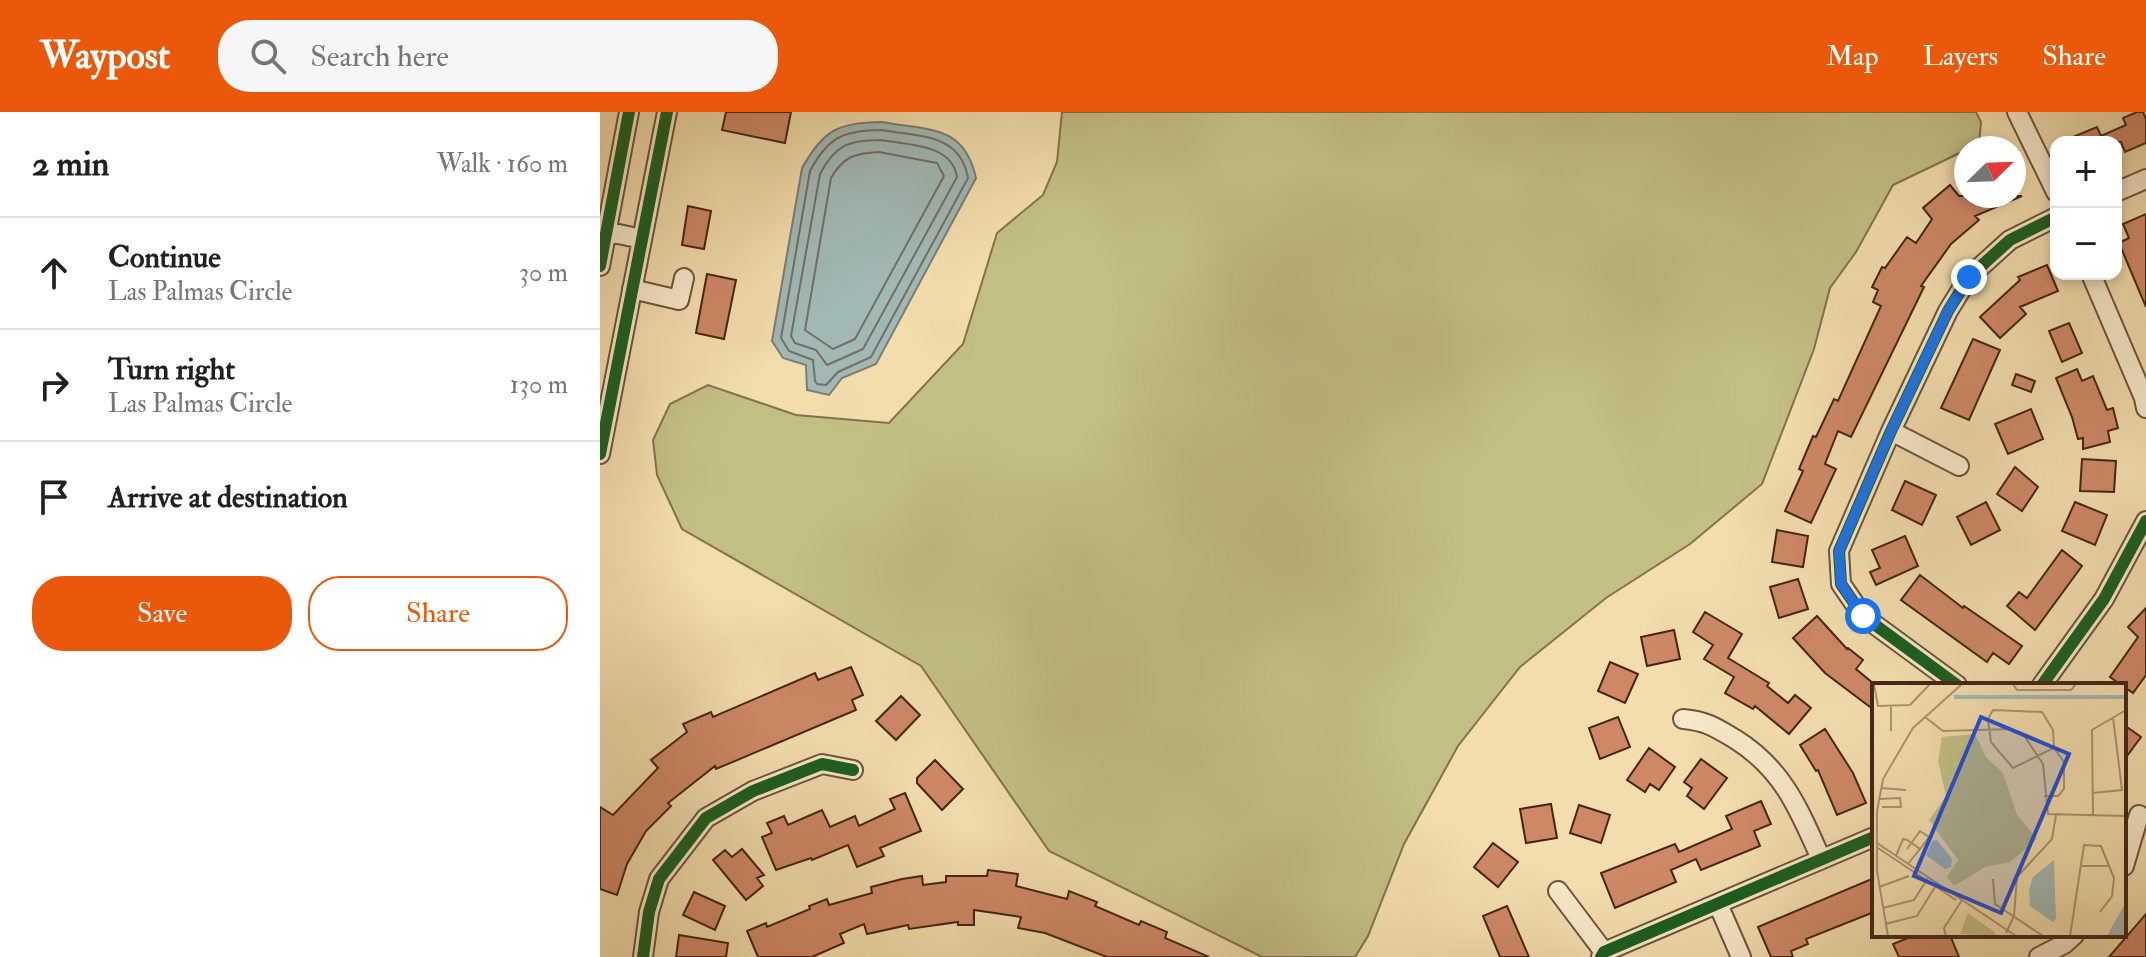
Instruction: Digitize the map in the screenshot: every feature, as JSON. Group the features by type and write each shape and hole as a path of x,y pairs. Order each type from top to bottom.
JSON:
{"street":[{"path":"600,266 603,230 629,112"},
{"path":"600,454 667,112"},
{"path":"2017,112 2050,180"},
{"path":"2122,189 2146,179"},
{"path":"1954,683 1863,616 1841,584 1839,551 1891,431 1948,311 1969,277 2010,240 2050,220"},
{"path":"603,230 642,239"},
{"path":"632,289 678,306 684,278"},
{"path":"2094,280 2146,408"},
{"path":"1891,431 1959,466"},
{"path":"2043,683 2142,541 2146,521"},
{"path":"1683,719 1706,721 1754,751 1776,772 1799,809 1821,859"},
{"path":"643,957 649,912 659,879 706,818 753,791 822,764 853,770"},
{"path":"2126,857 2136,812"},
{"path":"1558,891 1603,954 1872,838"},
{"path":"1718,904 1741,957"},
{"path":"2039,957 2072,937"}],"shaded area":[{"path":"1062,112 1976,112 1981,122 1980,136 1954,136 1954,156 1893,185 1856,252 1830,288 1814,349 1762,484 1690,544 1606,598 1520,667 1458,746 1404,844 1368,936 1355,957 1262,957 1049,851 921,666 682,529 657,475 653,440 670,404 708,385 796,415 889,423 963,344 997,233 1043,195 1057,162"}],"water":[{"path":"882,122 929,129 953,139 963,148 976,178 876,364 842,378 829,395 807,390 806,365 783,358 772,341 802,168 818,144 834,131 854,124"}],"building":[{"path":"726,112 791,112 785,143 722,130"},
{"path":"2143,112 2146,119 2146,143 2125,152 2122,136 2101,136 2126,125 2123,118"},
{"path":"2097,127 2101,136 2075,136"},
{"path":"1950,185 1954,190 1954,208 1994,208 1975,216 1979,220 1951,244 1921,286 1924,287 1851,437 1838,431 1825,464 1836,469 1811,523 1785,511 1803,471 1799,469 1834,399 1838,401 1881,306 1873,302 1878,290 1872,287 1882,267 1885,268 1907,237 1916,243 1932,219 1923,208"},
{"path":"688,206 711,211 704,249 682,245"},
{"path":"2146,214 2146,307 2122,250 2122,242 2129,238 2123,224"},
{"path":"2047,265 2050,280 2053,280 2058,291 2020,307 2026,314 2000,338 1980,317 2020,280 2018,277"},
{"path":"707,274 736,280 724,339 696,333"},
{"path":"2069,323 2082,353 2062,362 2049,331"},
{"path":"1973,339 2000,350 1969,420 1941,408"},
{"path":"2077,369 2082,381 2093,376 2107,410 2113,408 2118,428 2108,431 2110,442 2083,449 2083,438 2078,439 2056,378"},
{"path":"2016,374 2035,381 2031,392 2012,385"},
{"path":"2031,409 2043,439 2008,454 1995,424"},
{"path":"2082,459 2116,461 2114,492 2080,491"},
{"path":"2015,467 2038,487 2022,511 1997,494"},
{"path":"1905,481 1936,495 1922,525 1892,510"},
{"path":"1986,502 2000,530 1971,545 1957,517"},
{"path":"2075,502 2107,515 2095,545 2062,531"},
{"path":"1777,530 1808,536 1803,567 1772,562"},
{"path":"1905,536 1918,566 1876,585 1870,572 1880,568 1872,550"},
{"path":"2062,550 2082,566 2035,630 2007,606 2019,592 2027,598"},
{"path":"1920,575 1963,608 2022,646 2009,664 1993,653 1987,662 1901,600"},
{"path":"1798,579 1808,609 1779,618 1770,587"},
{"path":"2146,608 2146,675 2133,693 2126,688 2126,683 2119,683 2110,677 2138,637 2128,627"},
{"path":"1705,612 1742,634 1728,658 1769,683 1767,686 1788,703 1795,695 1811,708 1789,734 1755,706 1753,709 1725,693 1734,677 1704,659 1713,645 1693,632"},
{"path":"1817,616 1847,649 1863,660 1856,669 1873,683 1872,708 1825,673 1793,638"},
{"path":"1674,630 1680,659 1647,666 1641,637"},
{"path":"1610,662 1638,674 1625,703 1598,691"},
{"path":"851,667 863,695 852,700 856,710 716,769 715,766 668,803 671,806 646,831 627,864 617,895 600,889 600,807 613,815 658,768 651,760 687,732 683,724 711,712 713,717 815,673 818,680"},
{"path":"901,696 920,715 896,740 876,721"},
{"path":"1618,717 1630,747 1600,759 1589,728"},
{"path":"2126,726 2141,737 2126,757"},
{"path":"1825,729 1853,773 1866,803 1837,815 1818,770 1800,745"},
{"path":"1649,748 1675,767 1659,790 1650,784 1645,792 1627,780"},
{"path":"1701,759 1727,778 1704,809 1687,796 1692,788 1684,782"},
{"path":"935,760 963,789 942,810 917,783 917,778"},
{"path":"905,793 921,831 880,848 884,856 857,867 848,845 776,870 762,837 772,833 767,823 784,816 788,825 822,810 830,827 855,816 859,826 895,809 890,799"},
{"path":"1761,801 1771,824 1754,831 1760,846 1701,870 1696,859 1671,870 1676,882 1615,908 1601,873 1675,844 1679,852 1732,829 1726,816"},
{"path":"1551,804 1557,838 1526,843 1520,809"},
{"path":"1579,805 1610,815 1601,843 1570,833"},
{"path":"1493,843 1518,862 1498,887 1474,867"},
{"path":"742,849 764,875 757,878 763,886 746,900 713,860 725,850 732,857"},
{"path":"988,870 1018,874 1016,886 1067,899 1069,891 1097,902 1095,906 1139,925 1141,921 1167,932 1165,938 1209,957 1107,957 1045,933 1018,928 1021,917 974,910 974,925 958,925 958,922 909,929 908,925 867,934 864,924 840,934 844,943 812,957 758,957 747,931 766,923 767,927 827,899 829,905 872,893 871,887 902,879 922,876 923,885 946,882 946,876 987,876"},
{"path":"1872,879 1872,913 1806,939 1808,944 1791,951 1793,957 1771,957 1758,927"},
{"path":"694,892 725,906 715,930 683,915"},
{"path":"1507,906 1529,957 1500,957 1483,916"},
{"path":"2146,914 2146,957 2109,957"},
{"path":"679,935 728,943 726,957 676,957"},
{"path":"1910,937 1951,937 1959,957 1899,957 1893,944"}],"cycle path":[{"path":"600,266 629,112"},
{"path":"600,454 667,112"},
{"path":"1954,683 1863,616 1841,584 1839,551 1891,431 1948,311 1969,277 2010,240 2050,220"},
{"path":"2043,683 2104,599 2146,521"},
{"path":"643,957 649,912 659,879 706,818 753,791 822,764 853,770"},
{"path":"1601,957 1604,952 1872,838"}],"route":[{"path":"1863,616 1841,584 1839,551 1891,431 1948,311 1969,277"}]}
